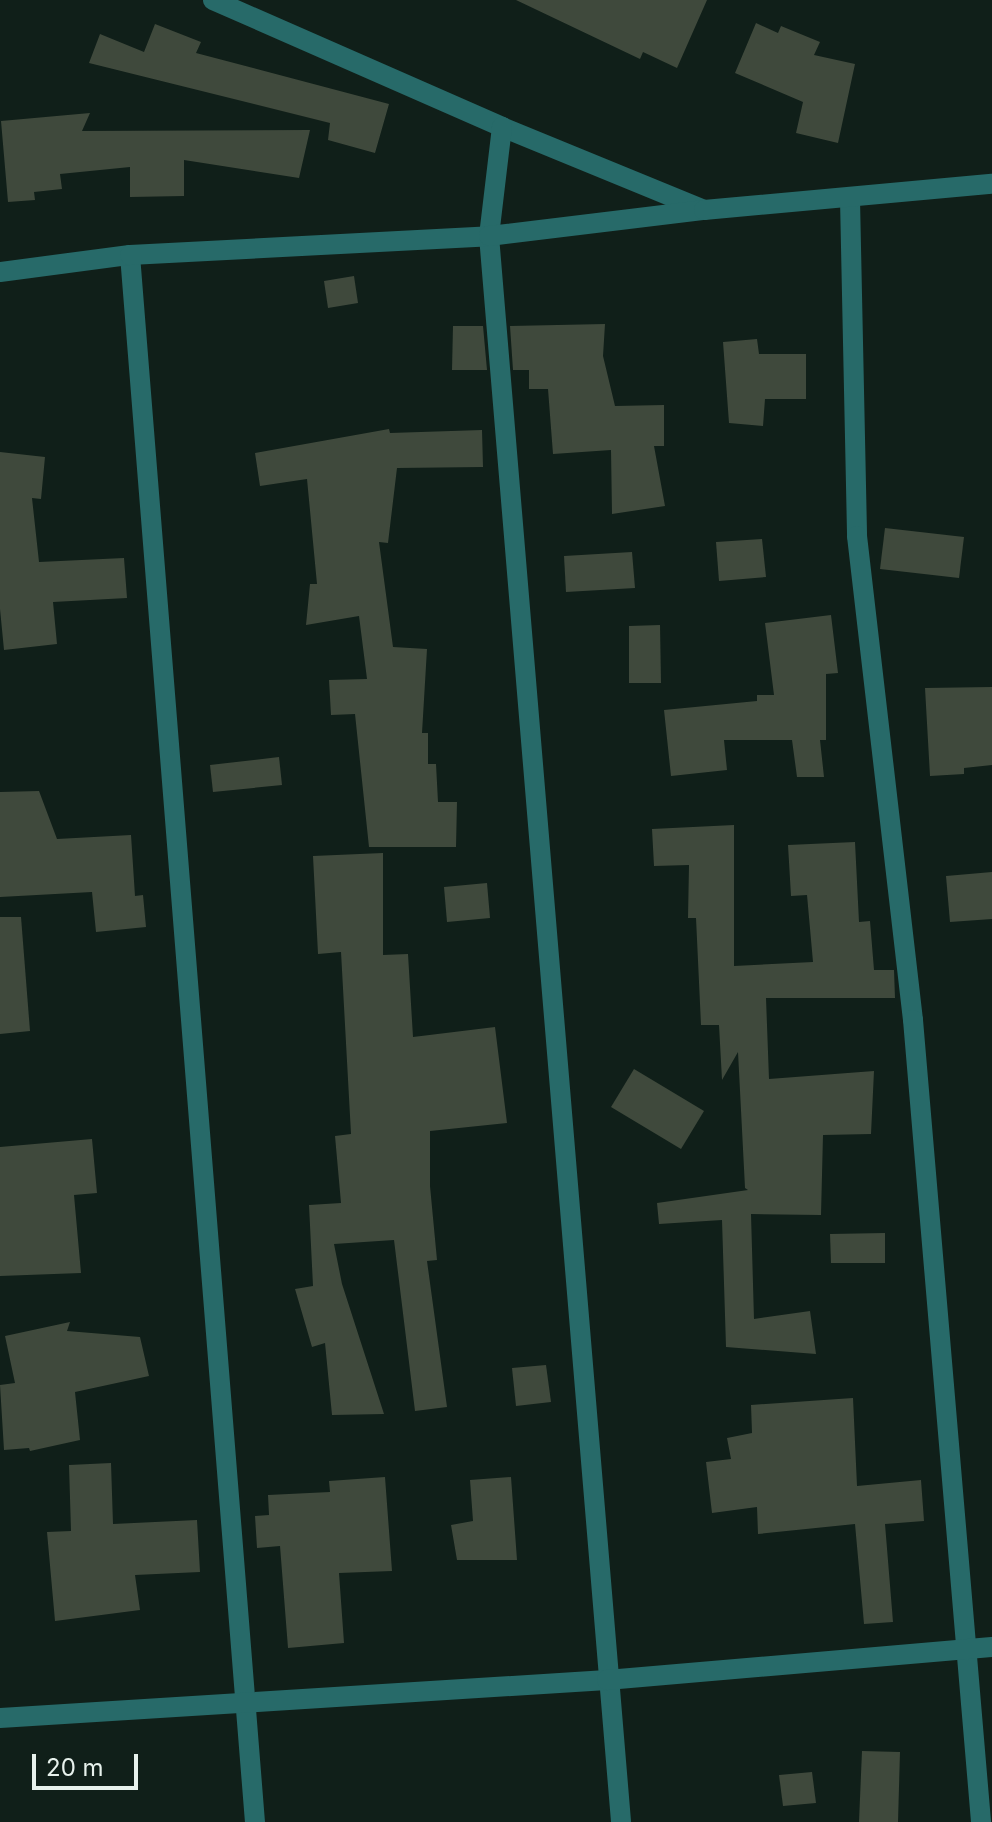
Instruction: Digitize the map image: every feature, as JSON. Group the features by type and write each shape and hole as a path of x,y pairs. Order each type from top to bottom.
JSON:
{"street":[{"path":"213,0 502,127 704,210"},
{"path":"502,127 489,236 621,1822"},
{"path":"0,272 130,255 489,236 704,210 992,184"},
{"path":"850,199 857,536 913,1020 981,1822"},
{"path":"130,255 255,1822"},
{"path":"0,1718 246,1700 607,1680 992,1647"}],"building":[{"path":"516,0 707,0 677,68 643,52 640,59"},
{"path":"756,23 778,33 781,26 820,42 814,55 855,64 838,143 796,133 803,102 735,73"},
{"path":"155,24 201,42 196,53 389,104 375,153 328,140 330,123 89,63 100,34 144,52"},
{"path":"90,113 82,131 310,130 299,178 184,160 184,196 130,197 130,167 60,174 62,189 34,192 35,200 8,202 1,121"},
{"path":"354,276 358,303 328,308 324,281"},
{"path":"605,324 603,356 615,406 664,405 664,446 654,446 665,506 612,514 611,450 553,454 548,389 529,389 529,370 513,370 510,326"},
{"path":"453,326 483,326 487,370 452,370"},
{"path":"757,339 759,354 806,354 806,399 765,399 763,426 729,423 723,342"},
{"path":"389,429 390,433 482,430 483,467 397,468 388,543 379,542 393,647 427,649 422,733 428,733 428,764 436,764 438,802 457,802 456,847 369,847 355,714 331,715 329,680 367,679 359,616 306,625 310,584 317,584 307,479 260,486 255,453"},
{"path":"0,452 45,457 41,499 32,498 39,562 124,558 127,598 53,602 57,644 4,650 0,609"},
{"path":"885,528 964,537 959,578 880,569"},
{"path":"762,539 766,577 719,581 716,542"},
{"path":"632,552 635,588 566,592 564,556"},
{"path":"831,615 838,673 826,674 826,740 820,740 824,777 797,777 792,740 724,740 727,770 671,776 664,710 757,701 757,695 774,695 765,623"},
{"path":"660,625 661,683 629,683 629,626"},
{"path":"992,687 992,765 964,768 964,774 930,776 925,688"},
{"path":"279,757 282,785 213,792 210,765"},
{"path":"39,791 57,839 131,835 135,896 143,895 146,927 96,932 92,892 0,897 0,792"},
{"path":"734,825 734,966 813,962 807,895 791,896 788,845 855,842 859,922 870,921 874,970 894,970 895,998 766,998 769,1079 874,1071 871,1134 823,1135 821,1215 751,1214 754,1319 810,1311 816,1354 726,1347 722,1220 659,1224 657,1203 748,1190 745,1188 738,1052 722,1080 719,1025 701,1025 696,918 688,918 689,865 654,866 652,829"},
{"path":"383,853 383,955 408,954 413,1037 495,1027 507,1123 430,1131 430,1186 437,1260 427,1261 447,1407 415,1411 394,1240 334,1244 342,1284 384,1414 332,1415 325,1343 312,1347 295,1289 313,1286 309,1205 341,1203 335,1136 351,1134 341,952 318,954 313,856"},
{"path":"992,872 992,919 950,922 946,876"},
{"path":"487,883 490,918 447,922 444,887"},
{"path":"0,917 21,917 30,1031 0,1034"},
{"path":"634,1069 704,1111 681,1149 611,1107"},
{"path":"92,1139 97,1193 74,1195 81,1273 0,1276 0,1147"},
{"path":"885,1233 885,1263 831,1263 830,1234"},
{"path":"70,1322 67,1331 140,1337 149,1376 75,1392 80,1440 30,1451 29,1448 4,1450 0,1385 15,1383 5,1336"},
{"path":"546,1365 551,1402 516,1406 512,1368"},
{"path":"853,1398 857,1486 921,1480 924,1521 885,1524 893,1622 864,1624 855,1524 758,1534 757,1507 712,1513 706,1462 731,1459 727,1438 752,1433 751,1405"},
{"path":"111,1463 113,1524 197,1520 200,1572 135,1575 140,1610 55,1621 47,1532 71,1531 69,1465"},
{"path":"385,1477 392,1571 339,1573 344,1643 288,1648 280,1546 257,1548 255,1516 269,1515 268,1495 330,1492 329,1481"},
{"path":"511,1477 517,1560 457,1560 451,1525 473,1521 470,1480"},
{"path":"862,1751 900,1752 898,1822 859,1822"},
{"path":"812,1772 816,1803 783,1806 779,1775"}]}
